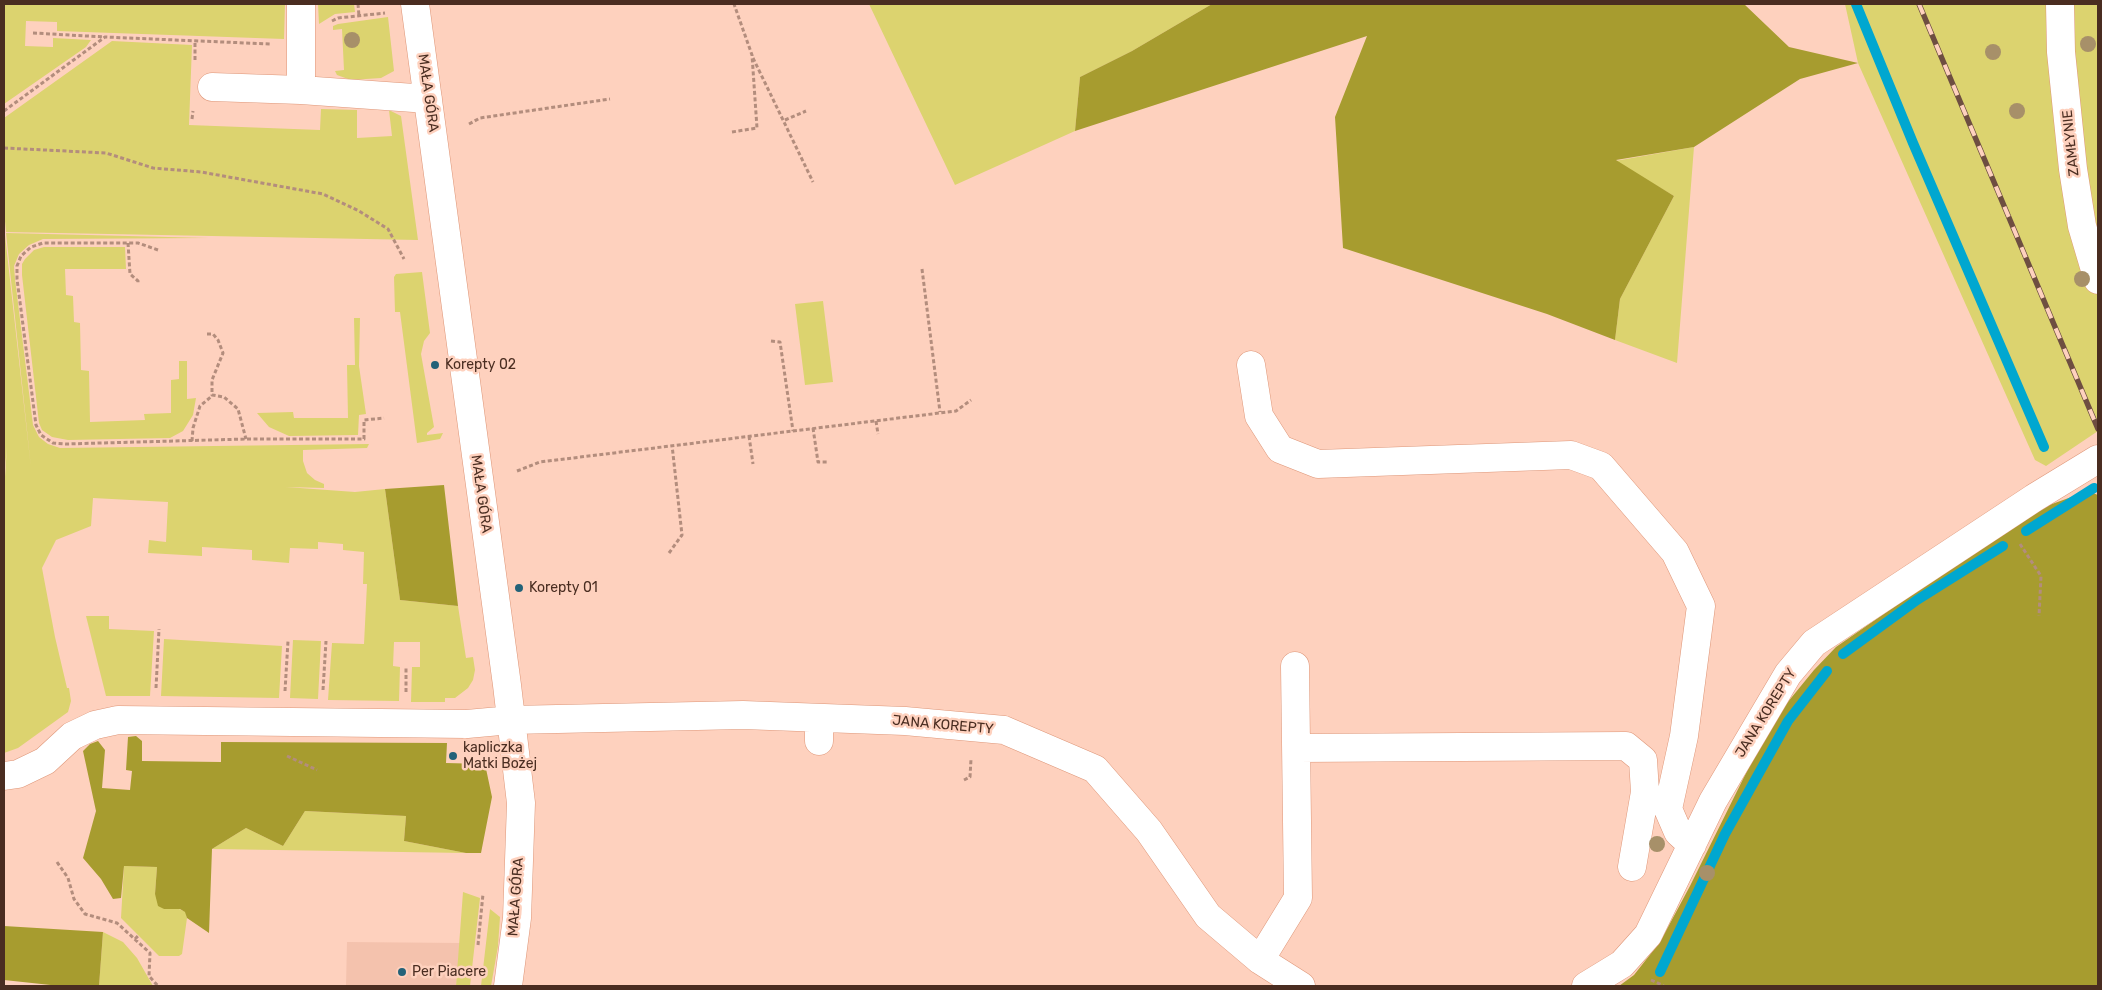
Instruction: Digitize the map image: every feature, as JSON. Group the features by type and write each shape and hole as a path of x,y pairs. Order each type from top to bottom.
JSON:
{"street":[{"path":"301,4 301,90"},
{"name":"MAŁA GÓRA","path":"415,4 521,803 517,918 508,986"},
{"name":"ZAMŁYNIE","path":"2060,4 2061,52 2073,169 2082,226 2098,280"},
{"path":"212,87 301,90 428,100"},
{"path":"1251,365 1259,416 1280,449 1318,464 1571,455 1601,466 1675,552 1701,606 1684,736 1668,809 1678,832 1692,845"},
{"name":"JANA KOREPTY","path":"1586,986 1622,964 1648,934 1713,801 1788,674 1814,643 2003,518 2098,458"},
{"path":"1260,960 1298,898 1298,748 1295,666"},
{"name":"JANA KOREPTY","path":"4,776 18,774 45,761 72,736 95,725 118,720 467,724 511,720 743,716 819,729 905,721 1004,730 1095,769 1149,831 1208,916 1290,983"},
{"path":"1298,748 1626,746 1644,760 1645,792 1632,867"}],"path":[{"path":"358,4 359,16"},
{"path":"734,4 752,55 813,182"},
{"path":"33,33 301,46 318,30 338,18 386,12"},
{"path":"4,111 105,37"},
{"path":"732,132 757,128 752,55"},
{"path":"469,124 480,118 610,99"},
{"path":"784,120 806,111"},
{"path":"4,148 106,154 153,168 201,172 323,194 359,211 388,229 404,259"},
{"path":"158,250 138,243 43,243 31,248 21,256 18,266 18,279 36,425 41,435 54,443 364,440 364,420 384,418"},
{"path":"128,243 130,274 138,281 138,284"},
{"path":"922,269 940,412"},
{"path":"207,334 213,334 218,340 223,353 212,380 212,396"},
{"path":"771,341 780,342 793,431"},
{"path":"192,441 193,428 200,406 212,396 224,397 238,409 246,440"},
{"path":"517,471 540,462 956,411 971,400"},
{"path":"876,421 878,434"},
{"path":"813,428 818,462 826,462"},
{"path":"749,436 753,464"},
{"path":"669,553 682,535 672,445"},
{"path":"2003,518 2041,576 2039,616"},
{"path":"155,692 159,629"},
{"path":"285,695 288,642"},
{"path":"323,696 326,642"},
{"path":"405,696 406,668"},
{"path":"964,780 970,777 972,752"},
{"path":"57,862 68,878 74,899 85,914 117,923 150,953 149,976 158,986"},
{"path":"135,939 139,935"}],"shaded area":[{"path":"4,4 285,4 284,39 57,31 57,22 26,21 25,46 53,47 53,38 91,40 86,47 4,104"},
{"path":"318,4 354,4 355,12 335,14 319,24"},
{"path":"869,4 1212,4 1132,51 1080,77 1075,131 955,185"},
{"path":"1212,4 1744,4 1789,47 1858,63 1800,79 1694,147 1616,160 1674,196 1620,299 1615,340 1547,314 1343,248 1335,117 1367,36 1075,131 1080,77 1132,51"},
{"path":"1845,4 2098,4 2098,431 2046,466 2035,460 1858,63"},
{"path":"388,17 394,71 381,78 351,80 337,75 335,71 344,70 342,29 333,30 333,26"},
{"path":"112,41 192,45 189,125 320,130 321,109 357,110 357,138 392,136 389,110 401,116 418,240 6,232 4,210 4,118"},
{"path":"1694,147 1677,363 1615,340 1620,299 1674,196 1615,161"},
{"path":"4,226 31,468 6,233 209,238 43,239 29,245 19,254 14,266 15,279 33,425 39,437 48,444 60,448 369,444 367,448 303,450 303,461 307,473 315,480 324,484 324,488 286,487 355,492 385,489 400,600 458,606 466,658 473,657 475,670 473,680 468,688 455,698 445,698 445,702 411,702 412,667 420,667 420,642 394,642 393,666 400,667 399,701 328,700 332,643 364,644 367,584 363,584 364,552 343,550 343,544 318,542 318,549 290,548 289,563 252,560 252,550 202,547 202,556 148,553 149,540 166,542 168,502 93,498 91,526 56,540 42,568 55,637 67,688 69,688 71,701 68,712 18,748 4,753 4,492 7,446 4,479"},
{"path":"44,247 125,247 126,269 65,269 66,295 73,296 74,322 80,323 81,370 89,371 90,422 145,420 144,414 171,413 171,380 179,379 179,361 187,361 187,399 196,398 193,415 183,431 170,438 68,440 52,437 42,430 39,423 22,264 34,250"},
{"path":"422,272 430,333 424,341 421,354 434,427 427,435 443,433 440,439 417,443 400,312 395,312 394,277 396,274"},
{"path":"823,301 833,382 805,385 795,304"},
{"path":"354,318 360,318 359,366 366,414 359,415 358,435 289,436 269,427 257,413 293,412 294,418 348,418 347,365 355,365"},
{"path":"444,485 458,606 400,600 385,489"},
{"path":"2088,491 2098,495 2098,986 1619,986 1634,975 1660,942 1778,714 1814,670 1836,647 1969,555 2041,508"},
{"path":"86,616 109,616 109,629 154,631 150,696 106,696"},
{"path":"164,639 282,646 279,698 161,696"},
{"path":"293,640 321,641 318,699 290,698"},
{"path":"136,736 142,741 142,761 221,762 221,742 447,743 446,763 485,764 492,797 481,853 466,853 404,841 406,816 305,811 283,846 246,828 212,849 209,933 187,918 185,912 180,909 164,909 158,906 155,894 157,867 124,866 121,898 113,899 101,879 83,858 96,811 83,751 90,744 98,741 105,750 102,788 130,790 132,771 126,770 128,737"},
{"path":"305,811 406,816 404,841 466,853 212,849 246,828 283,846"},
{"path":"124,866 157,867 155,894 164,909 179,909 186,912 187,918 182,954 179,956 159,956 121,918"},
{"path":"463,892 480,898 470,986 456,986"},
{"path":"490,909 500,917 498,946 491,986 481,986"},
{"path":"4,926 103,932 99,986 60,986 4,980"},
{"path":"103,932 123,942 137,958 153,986 99,986"},
{"path":"347,942 460,943 456,986 346,986"}],"waterway":[{"path":"1856,4 1913,143 2044,447"},
{"path":"2026,531 2094,488"},
{"path":"1843,654 1917,600 2003,546"},
{"path":"1660,972 1725,834 1788,721 1827,671"}],"railway":[{"path":"1919,4 2098,429"}],"place":[{"name":"Korepty 02","path":"435,365"},
{"name":"Korepty 01","path":"519,588"},
{"name":"kapliczka Matki Bożej","path":"453,756"},
{"name":"Per Piacere","path":"402,972"}]}
